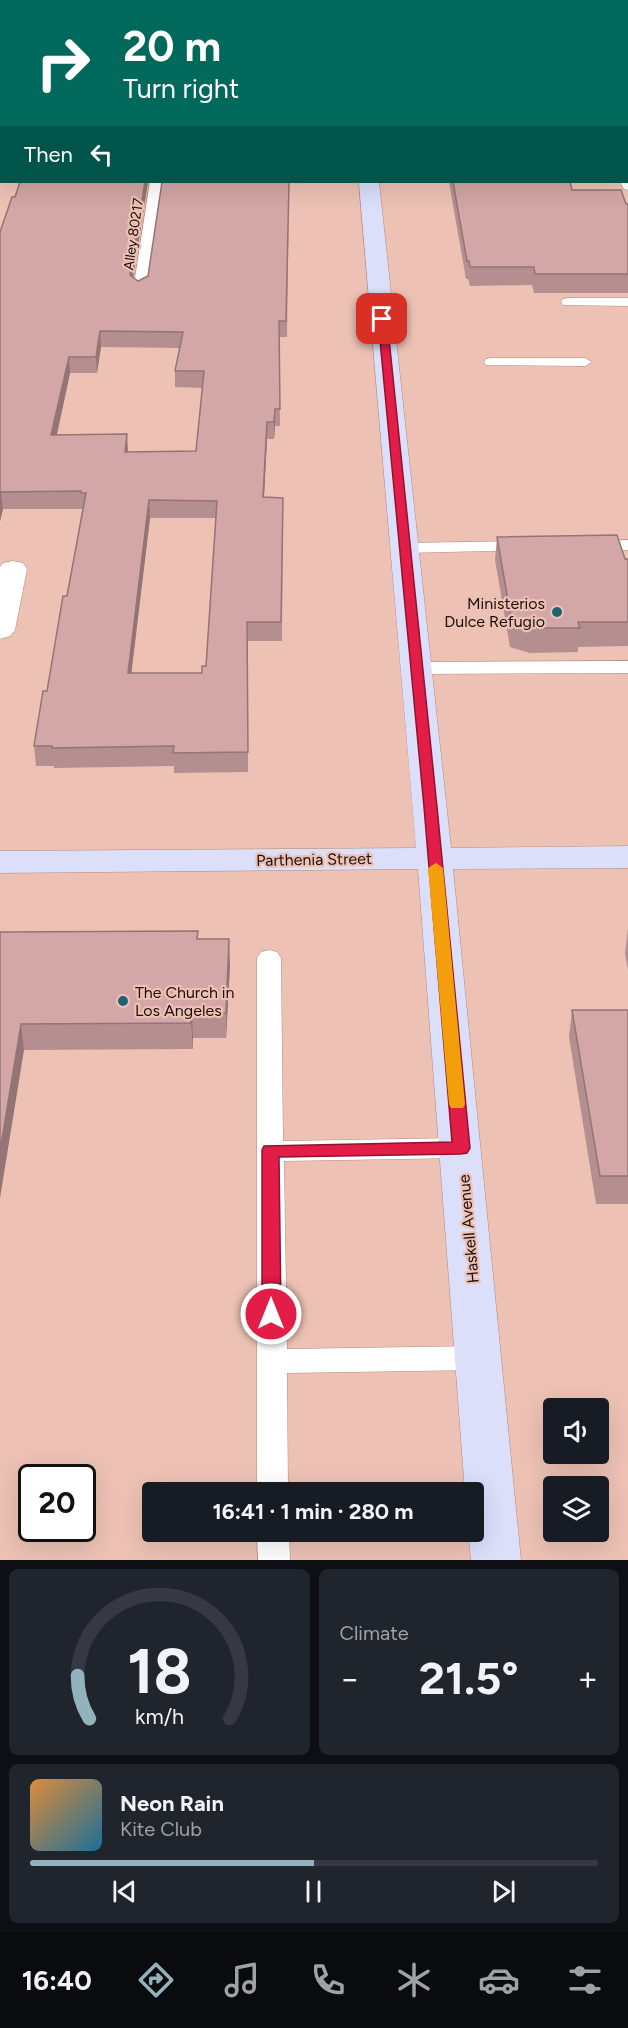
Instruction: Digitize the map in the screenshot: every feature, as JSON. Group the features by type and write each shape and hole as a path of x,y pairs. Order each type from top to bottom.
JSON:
{"main road":[{"name":"Haskell Avenue","path":"369,183 435,858 496,1560"},
{"name":"Parthenia Street","path":"0,862 628,857"}],"street":[{"path":"0,630 13,569"}],"lane":[{"name":"Alley 80217","path":"140,291 156,183"},
{"path":"568,302 628,302"},
{"path":"491,362 585,362"},
{"path":"573,546 628,545"},
{"path":"405,548 540,546"},
{"path":"417,668 628,667"},
{"path":"270,958 273,1482"},
{"path":"270,1150 461,1148"},
{"path":"272,1361 478,1358"},
{"path":"273,1542 274,1560"}],"building":[{"path":"20,183 145,183 130,275 138,281 148,276 162,183 289,183 286,321 279,321 280,409 275,409 274,422 267,422 263,497 283,498 281,622 247,622 248,752 173,753 174,746 52,748 52,746 34,746 43,691 47,691 63,596 67,596 86,493 81,493 81,491 1,492 0,495 0,232 12,197 15,197","holes":["100,331 183,332 175,371 204,371 196,451 125,452 127,434 51,435 69,357 96,357","149,500 217,501 206,666 202,666 202,673 128,673"]},
{"path":"453,183 570,183 572,190 621,190 628,204 628,274 535,274 534,267 470,267"},
{"name":"Ministerios Dulce Refugio","path":"617,535 625,559 628,559 628,622 578,622 580,628 532,628 512,623 497,537"},
{"name":"The Church in Los Angeles","path":"198,931 197,939 229,939 226,1013 192,1013 191,1023 21,1024 0,1151 0,932"},
{"path":"572,1010 628,1010 628,1176 600,1176"}],"slow traffic":[{"path":"436,868 457,1104"}],"place":[{"name":"Ministerios Dulce Refugio","path":"557,612"},
{"name":"The Church in Los Angeles","path":"123,1001"}],"route":[{"path":"271,1314 270,1150 461,1148 413,622 382,319"}]}
